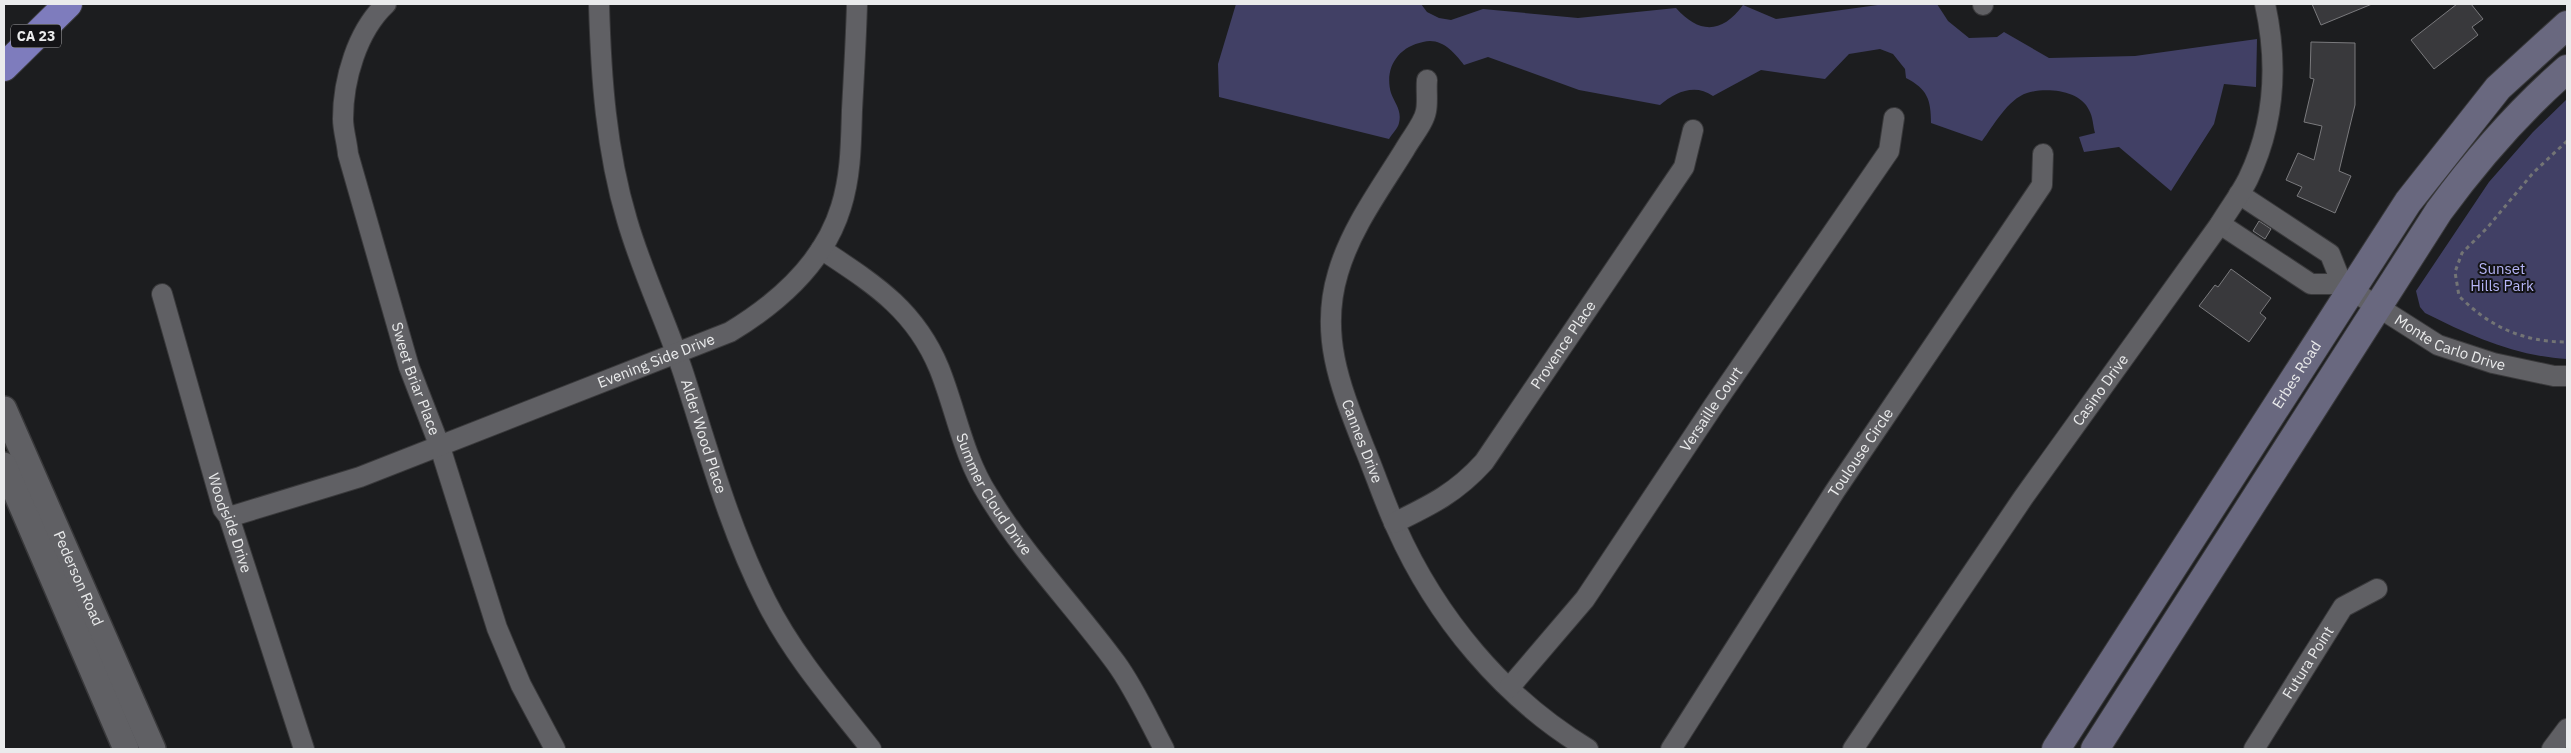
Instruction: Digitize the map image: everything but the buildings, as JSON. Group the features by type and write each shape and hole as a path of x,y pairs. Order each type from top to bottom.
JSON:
{"highway":[{"name":"CA 23","path":"4,67 68,4"}],"main road":[{"name":"Erbes Road","path":"2056,749 2347,286 2452,144 2498,88 2567,25"},
{"name":"Erbes Road","path":"2095,749 2377,307 2462,179 2507,127 2567,69"}],"street":[{"name":"Sweet Briar Place","path":"386,4 364,32 349,72 343,119 348,154 408,367 440,447 497,628 521,685 555,749"},
{"name":"Alder Wood Place","path":"599,4 605,114 615,174 627,221 677,354 736,534 766,602 808,668 871,749"},
{"name":"Evening Side Drive","path":"230,517 360,477 440,447 730,332 762,313 793,286 821,249 841,208 850,166 857,4"},
{"name":"Casino Drive","path":"1853,749 2022,498 2220,224 2248,179 2262,140 2274,86 2272,37 2265,4"},
{"name":"Cannes Drive","path":"1427,80 1426,113 1352,237 1338,273 1330,312 1331,346 1338,379 1394,523 1416,569 1441,609 1473,650 1509,688 1542,718 1588,749"},
{"name":"Versaille Court","path":"1509,688 1586,599 1714,405 1889,151 1894,118"},
{"name":"Provence Place","path":"1394,523 1446,497 1468,479 1484,462 1684,167 1692,130"},
{"name":"Toulouse Circle","path":"1671,749 1836,491 2042,185 2043,154"},
{"path":"2239,194 2330,254 2347,286"},
{"path":"2220,224 2311,284 2347,286"},
{"name":"Summer Cloud Drive","path":"821,249 880,288 902,309 918,331 938,367 966,451 987,494 1118,665 1164,749"},
{"name":"Monte Carlo Drive","path":"2347,286 2438,345 2493,363 2567,376"},
{"name":"Woodside Drive","path":"162,294 224,509 230,517 304,749"},
{"name":"Pederson Road","path":"4,409 153,749"},
{"name":"Pederson Road","path":"4,465 126,749"},
{"name":"Futura Point","path":"2254,749 2343,607 2377,589"},
{"path":"2552,749 2567,729"}],"path":[{"path":"2567,141 2534,173 2487,228 2462,252 2455,272 2460,296 2503,330 2512,334 2551,342 2567,342"}],"green space":[{"path":"1236,4 1421,4 1427,12 1439,18 1451,20 1483,9 1578,18 1676,8 1693,23 1710,27 1719,26 1727,21 1743,5 1776,19 1885,4 1937,4 1948,21 1969,38 1997,37 2004,32 2049,58 2135,56 2257,39 2256,87 2224,84 2214,124 2171,191 2119,147 2084,152 2079,137 2095,133 2092,119 2085,103 2070,94 2043,90 2020,96 2007,107 1982,141 1931,123 1929,101 1923,91 1919,86 1906,78 1905,69 1893,54 1880,49 1849,54 1825,79 1761,70 1713,96 1699,90 1685,91 1672,96 1660,105 1579,90 1488,57 1464,65 1456,55 1441,44 1430,41 1423,42 1406,49 1391,67 1389,84 1400,118 1397,127 1389,139 1219,97 1218,64"},
{"name":"Sunset Hills Park","path":"2567,99 2567,359 2529,354 2476,337 2425,313 2420,307 2416,291 2489,182 2533,132"}]}
